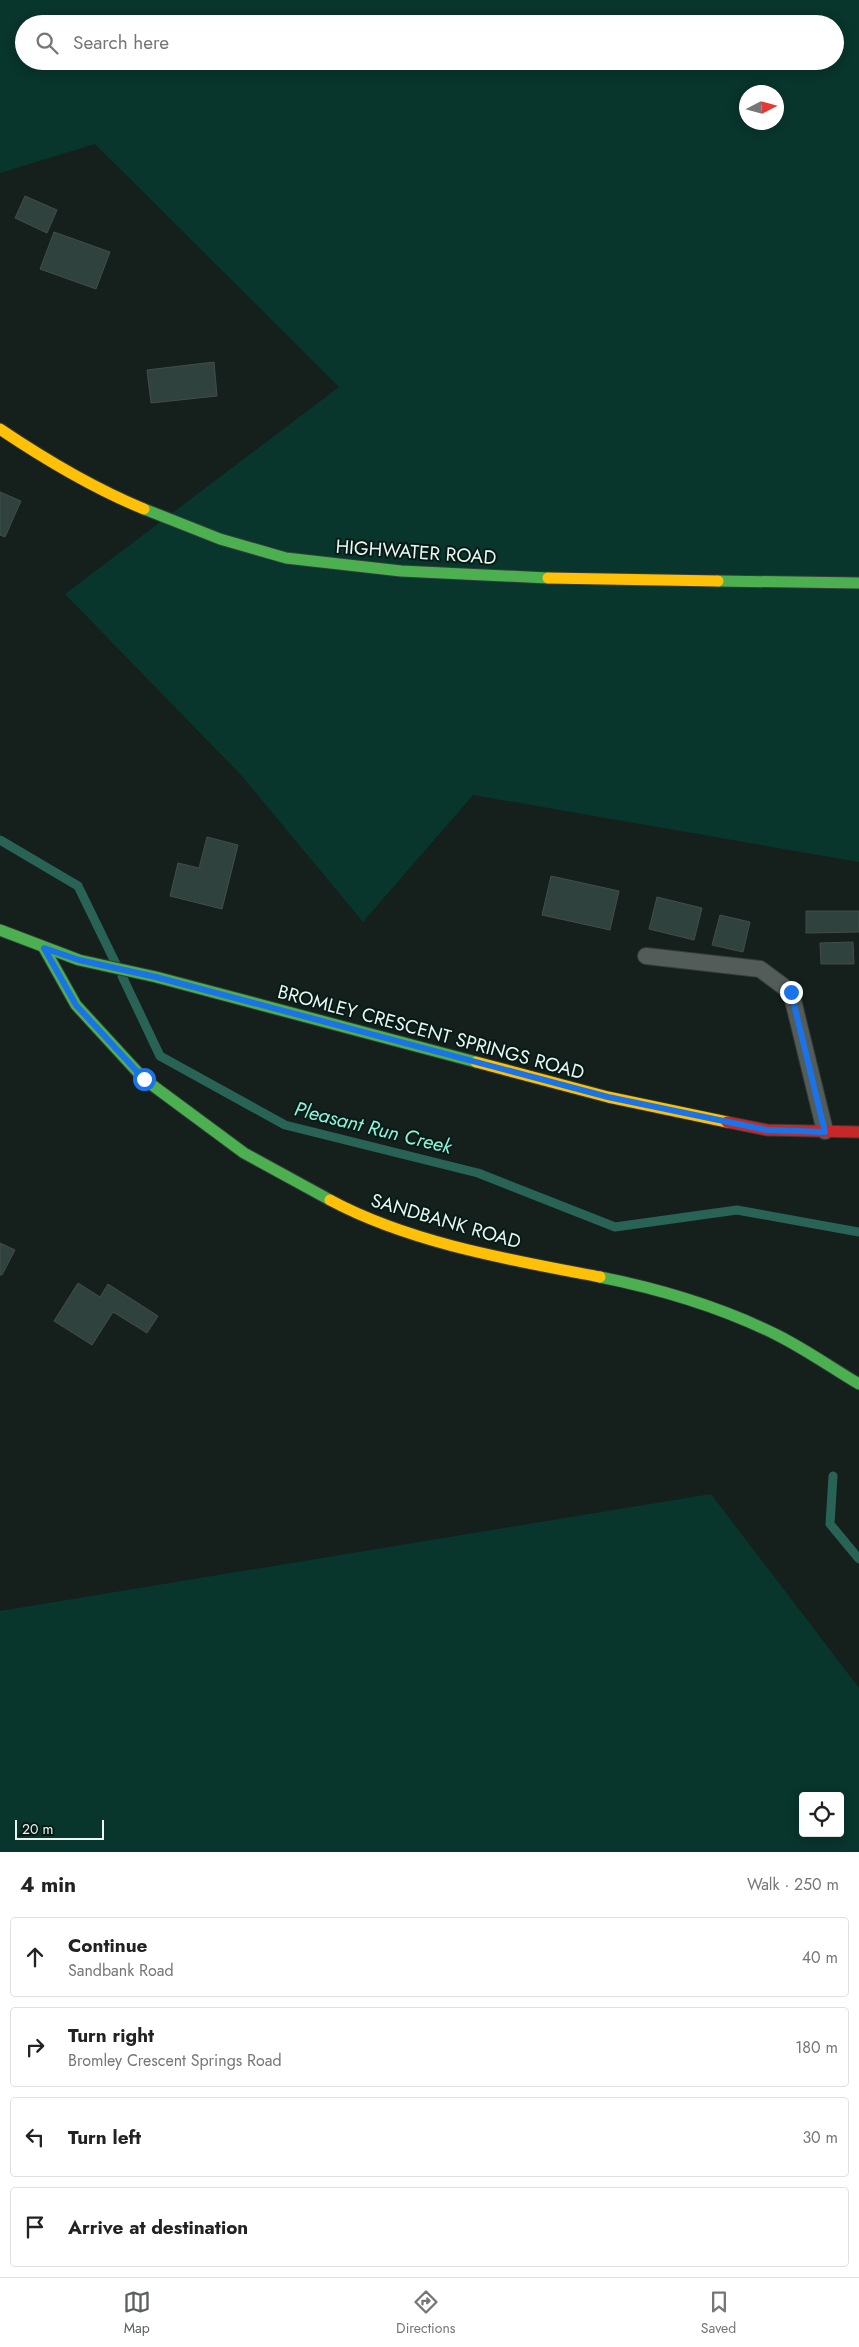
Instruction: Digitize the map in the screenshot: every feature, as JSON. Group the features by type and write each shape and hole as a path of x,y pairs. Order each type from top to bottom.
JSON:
{"street":[{"name":"HIGHWATER ROAD","path":"0,428 48,461 115,497 220,539 286,558 401,572 524,578 859,583"},
{"name":"BROMLEY CRESCENT SPRINGS ROAD","path":"0,930 79,960 156,977 608,1097 767,1130 859,1132"},
{"name":"SANDBANK ROAD","path":"44,948 76,1005 144,1079 244,1153 335,1202 352,1211 418,1235 507,1259 645,1286 697,1302 776,1335 859,1384"}],"lane":[{"path":"646,956 760,969 791,992 825,1132"}],"green space":[{"path":"0,0 859,0 859,862 473,795 363,922 240,774 65,594 339,387 95,144 0,173"},
{"path":"711,1494 859,1688 859,1852 0,1852 0,1611"}],"building":[{"path":"25,196 57,210 47,233 15,218"},
{"path":"54,232 110,252 96,289 40,269"},
{"path":"214,362 217,396 151,403 147,370"},
{"path":"0,492 21,501 5,537 0,535"},
{"path":"207,837 238,845 222,909 170,896 178,863 199,868"},
{"path":"551,876 619,891 610,930 542,915"},
{"path":"657,897 702,908 694,940 649,929"},
{"path":"806,911 859,911 859,932 806,933"},
{"path":"720,915 750,922 743,952 712,945"},
{"path":"853,942 854,964 821,964 820,943"},
{"path":"0,1243 15,1250 2,1275 0,1275"},
{"path":"78,1283 100,1297 108,1284 158,1316 147,1333 113,1312 92,1345 54,1321"}],"waterway":[{"name":"Pleasant Run Creek","path":"0,840 78,886 116,964"},
{"name":"Pleasant Run Creek","path":"122,976 160,1056 285,1125 478,1173 615,1227 737,1210 859,1232"},
{"path":"833,1476 830,1524 859,1559"}],"traffic: fast":[{"path":"144,509 220,539 286,558 401,571 548,578"},
{"path":"718,581 859,583"},
{"path":"0,930 79,960 156,977 476,1062"},
{"path":"44,948 76,1005 144,1079 244,1153 330,1200"},
{"path":"600,1277 668,1293 756,1325 808,1352 859,1384"}],"traffic: slow":[{"path":"0,429 70,473 144,509"},
{"path":"548,578 718,581"},
{"path":"476,1062 608,1097 727,1122"},
{"path":"330,1200 393,1228 427,1239 497,1257 600,1277"}],"traffic: jam":[{"path":"727,1122 767,1130 859,1132"}],"route":[{"path":"144,1079 76,1005 44,948 79,960 156,977 608,1097 767,1130 825,1132 791,992"}]}
